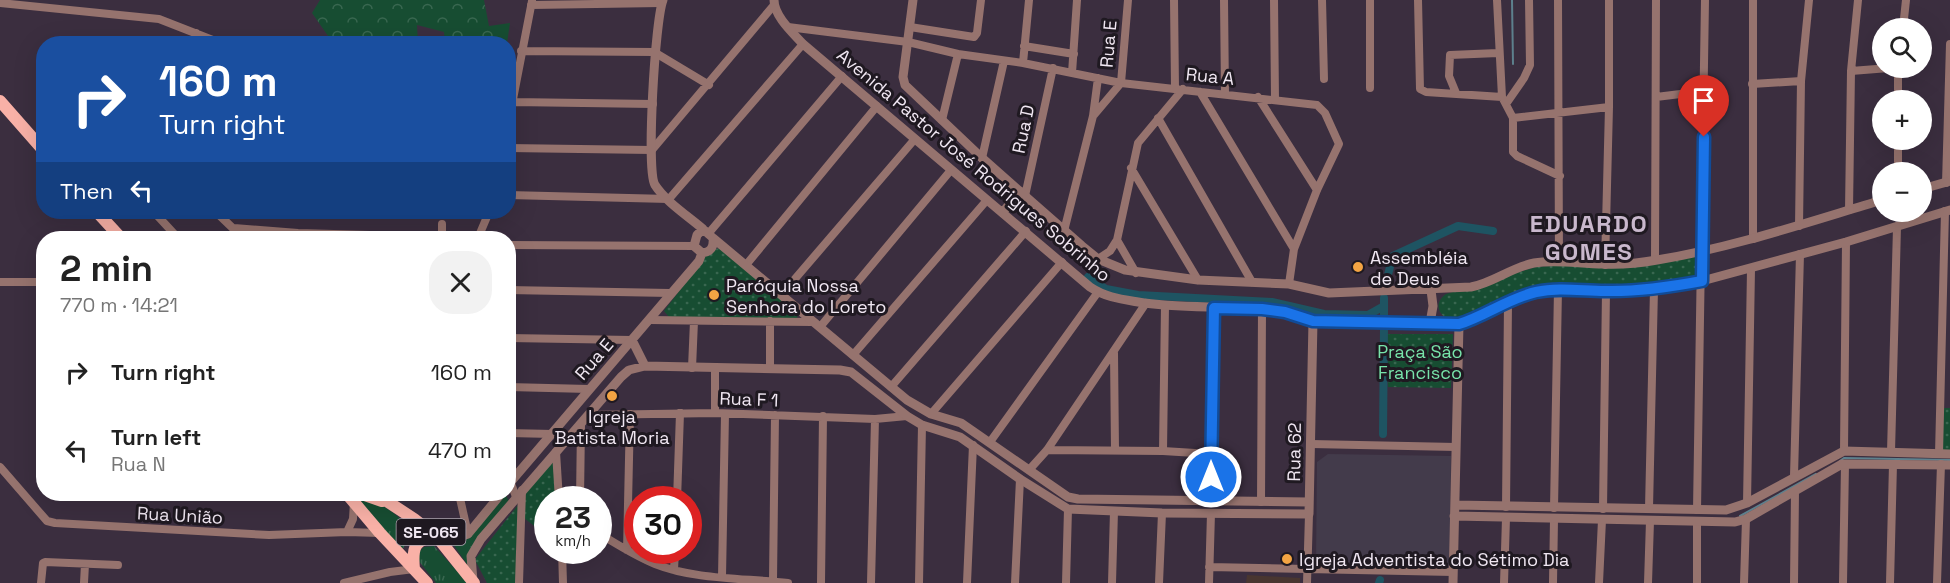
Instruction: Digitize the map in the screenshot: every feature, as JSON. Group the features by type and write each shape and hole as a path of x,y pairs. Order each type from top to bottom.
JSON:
{"main road":[{"path":"0,101 36,142"},
{"path":"103,219 115,231"},
{"name":"SE-065","path":"358,501 380,533 427,583"},
{"path":"374,501 394,506"},
{"name":"SE-065","path":"386,501 438,538 474,582"},
{"path":"414,569 412,554 416,545 424,539 438,538"}],"street":[{"path":"908,42 913,0"},
{"path":"910,27 976,36 981,0"},
{"path":"1023,63 1029,0"},
{"path":"1072,73 1077,0"},
{"name":"Rua E","path":"1093,116 1121,83 1128,0"},
{"path":"1098,259 1110,251 1117,240 1138,143 1179,89 1174,0"},
{"path":"1224,0 1225,94"},
{"path":"1274,0 1275,99"},
{"path":"1322,0 1324,79"},
{"path":"1370,0 1370,88"},
{"path":"1418,0 1420,89 1426,92 1456,93 1504,101"},
{"path":"1497,0 1498,53 1504,101 1513,118 1513,152 1560,176"},
{"path":"1504,101 1524,78 1530,65 1529,0"},
{"path":"1558,0 1559,262"},
{"path":"1605,264 1609,0"},
{"path":"1655,260 1656,0"},
{"path":"1697,510 1705,0"},
{"path":"1753,0 1753,239"},
{"path":"1799,226 1801,81 1809,0"},
{"path":"1849,210 1851,71 1858,0"},
{"path":"1904,18 1906,0"},
{"path":"516,83 531,2 662,2 654,52 653,183 708,234 891,387 913,404 932,414 956,420 1071,498 1309,502"},
{"path":"0,3 159,19 203,36"},
{"path":"516,148 652,150 709,85 774,3"},
{"name":"Avenida Pastor José Rodrigues Sobrinho","path":"774,3 788,27 803,44 987,200 1007,207 1026,231 1098,292 1113,298 1166,305 1262,309 1285,312 1313,321 1459,324 1477,319 1535,292 1558,289 1606,291 1654,289 1702,281 1846,242 1947,211"},
{"name":"Rua A","path":"788,27 908,42 958,54 1053,68 1121,83 1317,105 1325,113 1338,140 1337,151 1317,190 1294,249 1289,284"},
{"name":"Avenida Pastor José Rodrigues Sobrinho","path":"908,42 903,82 982,158 1098,259 1136,273 1197,280 1289,284 1329,293 1431,290 1484,285 1539,262 1605,264 1655,260 1702,251 1753,239 1872,203"},
{"path":"669,200 803,44"},
{"path":"1932,186 1948,182 1950,44"},
{"path":"1024,46 1074,54"},
{"path":"521,51 654,52 709,85"},
{"path":"1456,93 1449,76 1450,55 1498,53"},
{"path":"942,120 958,54"},
{"path":"982,158 1004,61"},
{"name":"Rua D","path":"1023,194 1053,68"},
{"path":"1851,71 1872,69"},
{"path":"698,249 697,235 708,234 842,76"},
{"name":"Rua E","path":"1064,231 1093,116 1098,78"},
{"path":"1752,84 1801,81"},
{"path":"1656,97 1705,91"},
{"path":"1200,92 1294,249"},
{"path":"1258,97 1317,190"},
{"path":"516,102 653,104"},
{"path":"746,265 877,106"},
{"path":"1513,118 1609,107"},
{"path":"1158,118 1252,282"},
{"path":"782,294 914,140"},
{"path":"1131,168 1197,280"},
{"path":"816,325 951,170"},
{"path":"1007,207 1023,194"},
{"path":"516,195 669,200"},
{"path":"840,370 987,200"},
{"path":"1939,454 1946,355 1947,211"},
{"path":"160,219 172,231"},
{"path":"224,219 237,231"},
{"path":"442,224 442,231"},
{"path":"1891,452 1897,227"},
{"path":"234,228 259,231"},
{"path":"891,387 1026,231"},
{"path":"516,244 712,248 708,234"},
{"path":"1117,240 1136,273"},
{"path":"1844,451 1846,242"},
{"name":"Rua E","path":"516,473 553,434 699,261 698,249"},
{"path":"1794,476 1800,254"},
{"path":"932,414 1062,262"},
{"path":"1747,503 1751,269"},
{"path":"0,282 36,282"},
{"path":"1554,508 1558,289"},
{"path":"1649,508 1654,289"},
{"path":"516,290 670,293"},
{"path":"1430,323 1431,290"},
{"path":"1603,508 1606,291"},
{"path":"990,442 1098,292"},
{"path":"1029,470 1047,450 1146,303"},
{"path":"1506,507 1508,303"},
{"path":"1164,451 1166,305"},
{"path":"1211,501 1214,308"},
{"path":"1261,502 1262,309"},
{"path":"650,320 770,321 816,325"},
{"path":"692,368 694,321"},
{"path":"770,321 770,368"},
{"name":"Rua 62","path":"1307,583 1313,321"},
{"path":"1453,583 1459,324"},
{"path":"516,338 632,340 645,366 840,370 856,375 907,416 922,425 955,434 1068,509 1162,513 1309,514"},
{"path":"1114,352 1115,450"},
{"name":"Rua E","path":"516,498 624,373 645,366"},
{"path":"715,368 715,413"},
{"path":"516,387 589,389"},
{"path":"677,486 680,413"},
{"name":"Rua F 1","path":"589,415 715,413 875,419 907,416"},
{"path":"628,486 630,414"},
{"path":"722,577 725,414"},
{"path":"773,581 775,416"},
{"path":"821,583 823,416"},
{"path":"871,583 875,419"},
{"path":"580,486 581,424"},
{"path":"919,583 922,425"},
{"path":"516,434 553,434"},
{"path":"1311,444 1456,447"},
{"path":"967,583 973,445"},
{"path":"1047,450 1164,451 1211,454"},
{"path":"1455,505 1732,509 1844,451 1950,454"},
{"path":"556,452 558,486"},
{"path":"1454,516 1731,523 1746,519 1845,464 1945,464 1937,583"},
{"path":"1843,583 1845,464"},
{"path":"1890,583 1893,464"},
{"name":"Rua União","path":"0,467 48,521 55,523 269,536 347,532 380,533"},
{"path":"1016,583 1020,479"},
{"path":"516,490 519,494 519,583"},
{"path":"1794,583 1795,491"},
{"path":"347,532 353,519 355,501"},
{"path":"461,501 468,534"},
{"path":"438,538 454,539 468,534 495,501"},
{"name":"Rua E","path":"474,582 472,553 513,501"},
{"path":"1066,583 1068,509"},
{"path":"1625,509 1625,521"},
{"path":"1112,583 1114,512"},
{"path":"1159,583 1162,513"},
{"path":"1209,583 1211,513"},
{"path":"1504,583 1506,518"},
{"path":"1553,583 1554,519"},
{"path":"1744,583 1746,519"},
{"path":"1599,583 1602,520"},
{"path":"1648,583 1650,521"},
{"path":"1696,583 1697,522"},
{"path":"41,583 44,562 118,565"},
{"path":"84,583 85,564"},
{"path":"562,564 563,583"},
{"path":"656,564 674,570 722,577 788,583"},
{"path":"674,564 674,570"},
{"path":"1209,567 1453,572"},
{"path":"344,583 414,569"}],"shaded area":[{"path":"1328,454 1451,456 1450,569 1316,563 1317,462"},
{"path":"1247,575 1300,578 1300,583 1246,583"}],"green space":[{"path":"320,0 484,0 489,26 510,23 508,36 444,36 444,32 417,25 418,36 328,36 312,13"},
{"path":"721,247 798,315 796,320 669,317 664,311 709,252"},
{"path":"1698,257 1698,276 1695,278 1640,286 1537,288 1514,295 1471,315 1459,317 1446,318 1438,306 1446,294 1536,267"},
{"name":"Praça São Francisco","path":"1388,334 1453,334 1451,388 1388,387"},
{"path":"1943,408 1950,408 1950,451 1942,451"},
{"path":"553,461 555,486 534,486 534,526 524,518 524,495"},
{"path":"360,501 378,503 406,524 418,538 407,543 401,551"},
{"path":"498,501 509,501 471,548 471,570 451,541 455,542"},
{"path":"518,505 516,583 487,583 476,558"},
{"path":"434,546 468,583 436,583 418,560 420,551 424,547"}],"waterway":[{"path":"1512,0 1513,64"},
{"path":"1386,282 1393,256 1458,226 1493,231"},
{"path":"1088,277 1106,289 1138,295 1272,302 1324,314 1368,315 1384,306"},
{"path":"1384,298 1384,318"},
{"path":"1383,434 1384,328"},
{"path":"1840,461 1844,458 1950,460"},
{"path":"1740,516 1816,474"}],"place":[{"name":"Assembléia de Deus","path":"1358,267"},
{"name":"Paróquia Nossa Senhora do Loreto","path":"714,295"},
{"name":"Igreja Batista Moria","path":"612,396"},
{"name":"Igreja Adventista do Sétimo Dia","path":"1287,559"}],"district":[{"name":"EDUARDO GOMES","path":"1589,237"}],"route":[{"path":"1211,477 1214,308 1285,312 1313,321 1459,324 1477,319 1535,292 1558,289 1606,291 1654,289 1702,281 1704,137"}]}
